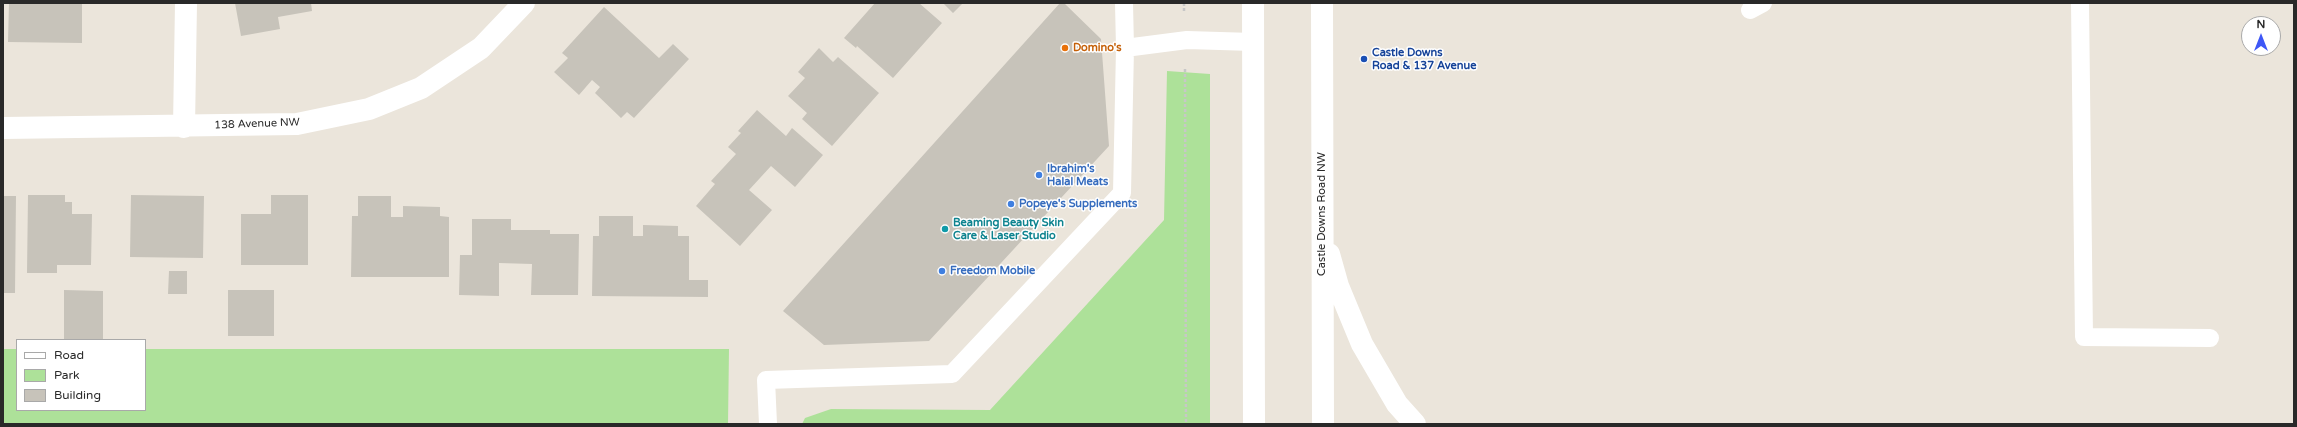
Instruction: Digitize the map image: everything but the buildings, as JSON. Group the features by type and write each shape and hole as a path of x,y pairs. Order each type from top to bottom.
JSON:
{"main road":[{"path":"184,127 186,3"},
{"name":"138 Avenue NW","path":"3,128 184,127 297,124 369,109 421,88 480,48 524,3"},
{"path":"1253,3 1254,424"},
{"name":"Castle Downs Road NW","path":"1322,3 1321,226 1323,424"},
{"path":"1321,226 1338,286 1362,344 1397,404 1415,424"}],"lane":[{"path":"768,424 766,380 952,374 1122,193 1125,48 1124,3"},
{"path":"2080,3 2084,337 2210,338"},
{"path":"1125,48 1187,40 1254,42"}],"path":[{"path":"1184,3 1187,40 1184,82 1186,424"}],"green space":[{"path":"1167,71 1210,74 1210,424 802,424 805,418 831,409 990,410 1164,220"},
{"path":"3,349 16,349 16,411 146,411 146,349 729,349 728,424 3,424"}],"place":[{"name":"Domino's","path":"1065,48"},
{"name":"Castle Downs Road & 137 Avenue","path":"1364,59"},
{"name":"Ibrahim's Halal Meats","path":"1039,175"},
{"name":"Popeye's Supplements","path":"1011,204"},
{"name":"Beaming Beauty Skin Care & Laser Studio","path":"945,229"},
{"name":"Freedom Mobile","path":"942,271"}]}
